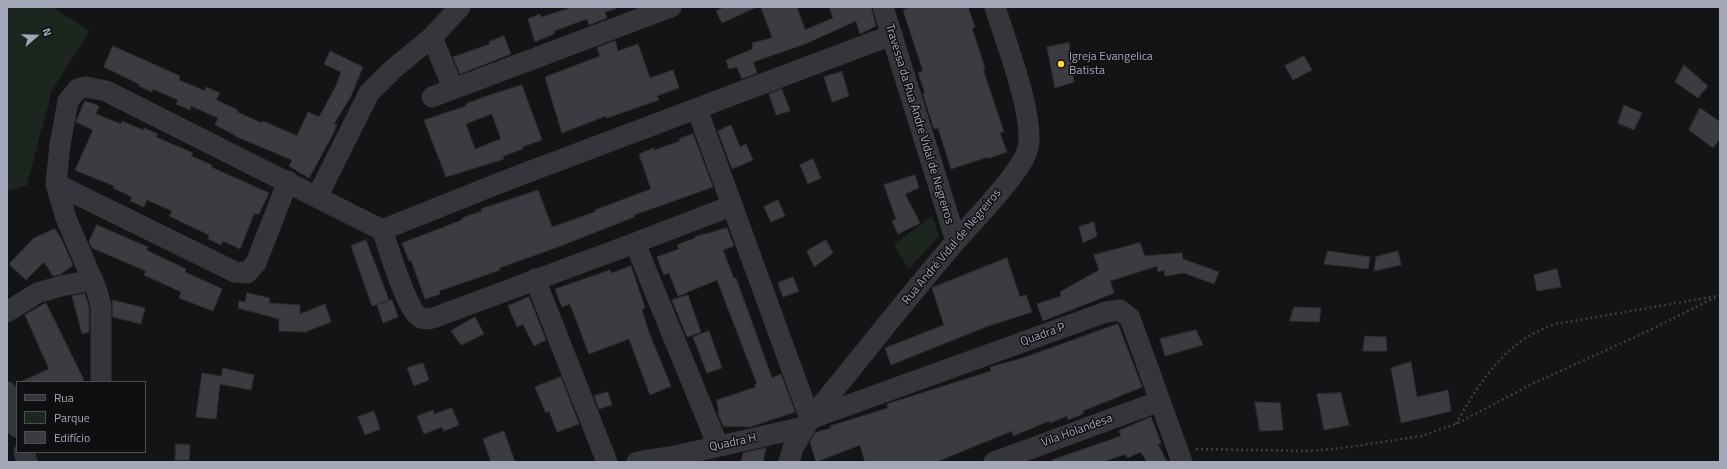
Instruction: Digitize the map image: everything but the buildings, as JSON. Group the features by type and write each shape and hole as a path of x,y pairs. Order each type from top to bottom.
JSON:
{"street":[{"path":"317,197 369,93 384,77 432,37 460,7"},
{"path":"432,97 636,14 670,7"},
{"name":"Travessa da Rua Andre Vidal de Negreiros","path":"883,7 956,241"},
{"name":"Rua André Vidal de Negreiros","path":"789,462 794,448 807,423 956,241 1017,171 1028,149 1030,133 1017,76 995,7"},
{"path":"382,230 507,180 892,35"},
{"path":"432,37 453,88"},
{"path":"101,381 101,306 93,280 66,218 56,184 60,145 68,101 78,89 86,87 106,91 288,181 382,230 409,303 418,316 424,319 636,244 731,206"},
{"path":"697,109 807,423"},
{"path":"56,184 213,263 241,274 247,272 256,263 288,181"},
{"path":"636,244 718,446"},
{"path":"535,279 607,462"},
{"path":"7,312 37,293 61,286 93,280"},
{"name":"Quadra P","path":"807,423 1114,310 1120,310 1130,318 1180,456"},
{"path":"7,392 16,424"},
{"name":"Vila Holandesa","path":"994,462 1160,401"},
{"name":"Quadra H","path":"637,462 680,458 718,446 807,423"}],"path":[{"path":"1456,424 1468,402 1506,353 1521,340 1533,333 1556,324 1720,296"},
{"path":"1180,456 1220,448 1308,451 1342,448 1421,436 1456,424 1534,383 1646,332 1720,296"}],"green space":[{"path":"7,7 52,7 90,31 52,90 27,185 7,191"},
{"path":"932,216 939,236 909,269 894,245"}],"place":[{"name":"Igreja Evangelica Batista","path":"1061,64"}]}
